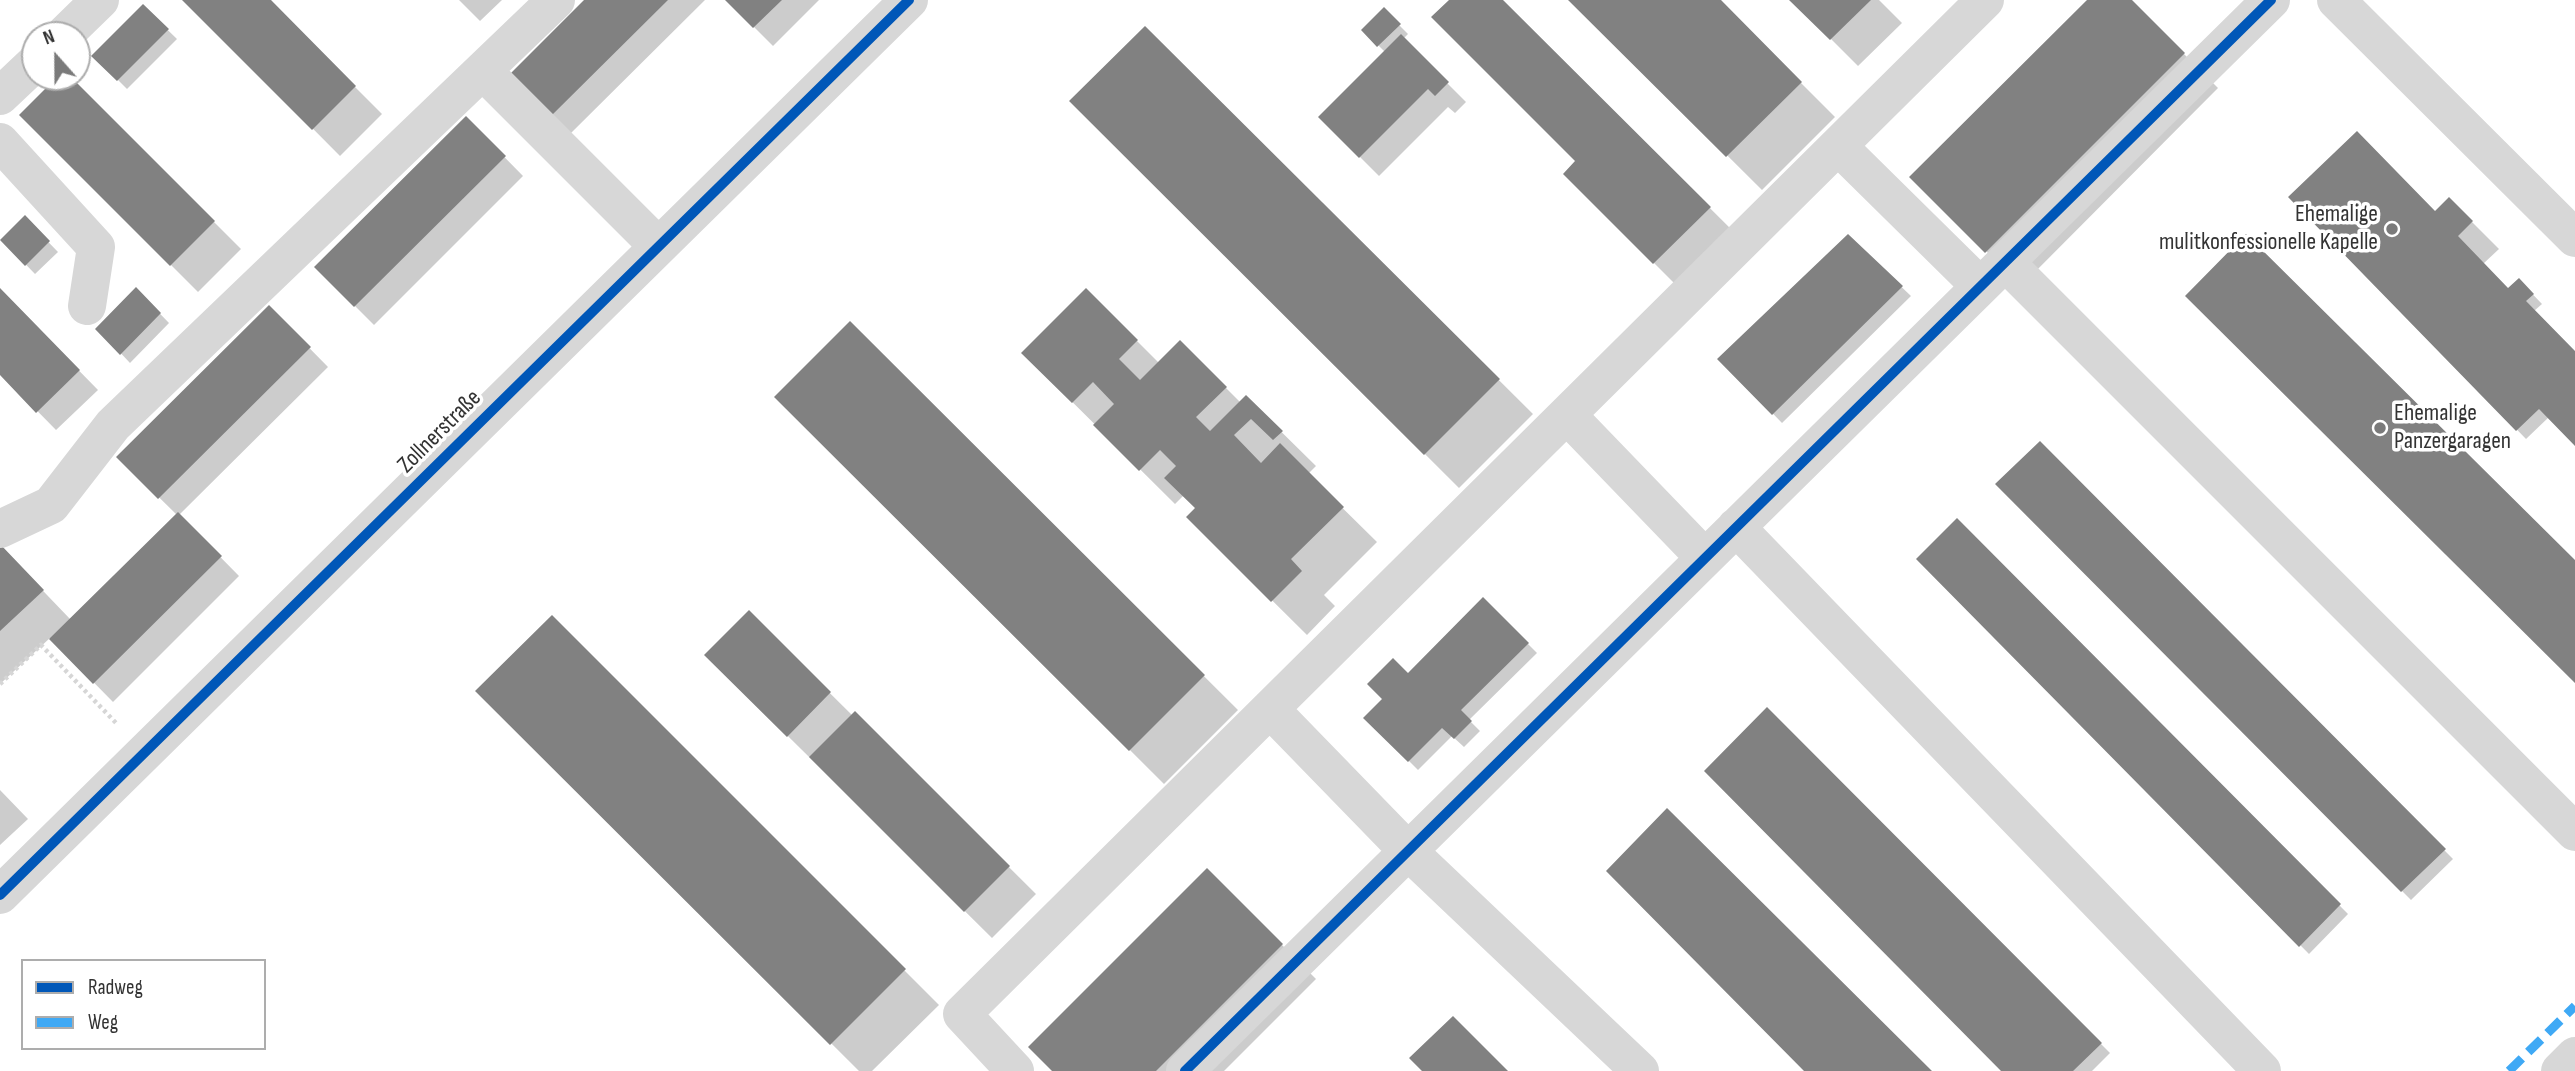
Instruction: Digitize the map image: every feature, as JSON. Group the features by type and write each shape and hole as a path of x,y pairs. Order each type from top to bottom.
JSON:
{"street":[{"path":"78,21 100,0"},
{"path":"0,529 51,505 113,425 555,0"},
{"name":"Zollnerstraße","path":"0,895 909,0"},
{"path":"1015,1071 961,1014 1985,0"},
{"path":"1185,1071 2271,0"},
{"path":"2336,0 2575,238"},
{"path":"483,71 658,246"},
{"path":"0,96 21,76"},
{"path":"0,142 96,247 87,306"},
{"path":"1838,146 1993,274 2575,832"},
{"path":"1567,415 1705,558"},
{"path":"1736,527 2262,1071"},
{"path":"1270,709 1408,850 1640,1071"},
{"path":"2560,1071 2575,1056"}],"path":[{"path":"0,684 41,645 144,753"}],"building":[{"path":"182,0 271,0 356,86 312,130"},
{"path":"584,0 668,0 551,116 509,75"},
{"path":"725,0 782,0 753,28"},
{"path":"1449,0 1503,0 1711,207 1653,264 1563,174 1575,161 1431,17"},
{"path":"1568,0 1721,0 1802,82 1726,157"},
{"path":"1789,0 1871,0 1830,40"},
{"path":"2087,0 2132,0 2185,53 1985,253 1909,177"},
{"path":"143,4 169,29 117,81 91,56"},
{"path":"1384,7 1401,24 1377,47 1361,30"},
{"path":"1145,26 1500,379 1424,455 1069,101"},
{"path":"1401,34 1449,82 1435,96 1428,89 1359,158 1318,117"},
{"path":"43,91 85,91 215,221 170,266 19,115"},
{"path":"466,116 506,156 354,307 314,267"},
{"path":"2357,131 2435,211 2449,197 2473,221 2458,236 2508,288 2519,278 2534,294 2526,301 2575,351 2575,446 2539,409 2516,431 2288,197"},
{"path":"25,215 50,241 25,266 0,240"},
{"path":"1848,234 1903,286 1772,415 1717,359"},
{"name":"Ehemalige Panzergaragen","path":"2246,234 2575,560 2575,683 2185,296"},
{"path":"136,287 161,313 120,355 95,329"},
{"path":"0,288 80,370 36,413 0,375"},
{"path":"1086,288 1138,340 1119,359 1140,380 1180,340 1227,387 1196,417 1210,431 1246,395 1283,431 1273,440 1251,419 1234,435 1261,463 1280,443 1344,507 1291,559 1302,571 1271,602 1186,517 1195,508 1164,478 1176,466 1160,450 1139,471 1093,425 1114,404 1093,382 1072,403 1021,353"},
{"path":"269,305 311,347 158,499 116,457"},
{"path":"850,321 1205,675 1129,751 774,397"},
{"path":"2040,441 2446,849 2401,892 1995,484"},
{"path":"178,512 222,556 93,684 49,639"},
{"path":"1957,518 2341,904 2299,947 1916,559"},
{"path":"0,544 44,590 0,631"},
{"path":"1483,597 1529,643 1461,710 1472,721 1454,739 1442,728 1408,762 1363,718 1382,699 1367,684 1393,658 1408,673"},
{"path":"749,610 831,692 787,737 704,655"},
{"path":"552,615 906,969 830,1045 475,691"},
{"path":"1767,707 2102,1043 2073,1071 2001,1071 1704,771"},
{"path":"855,711 1010,866 964,912 809,757"},
{"path":"1667,808 1932,1071 1804,1071 1606,871"},
{"path":"1207,868 1283,944 1156,1071 1052,1071 1028,1047"},
{"path":"1453,1016 1508,1071 1422,1071 1409,1058"}],"marked path":[{"path":"2509,1071 2575,1006"}],"cycle path":[{"path":"0,895 909,0"},
{"path":"1185,1071 2271,0"}],"place":[{"name":"Ehemalige mulitkonfessionelle Kapelle","path":"2392,229"},
{"name":"Ehemalige Panzergaragen","path":"2380,428"}]}
